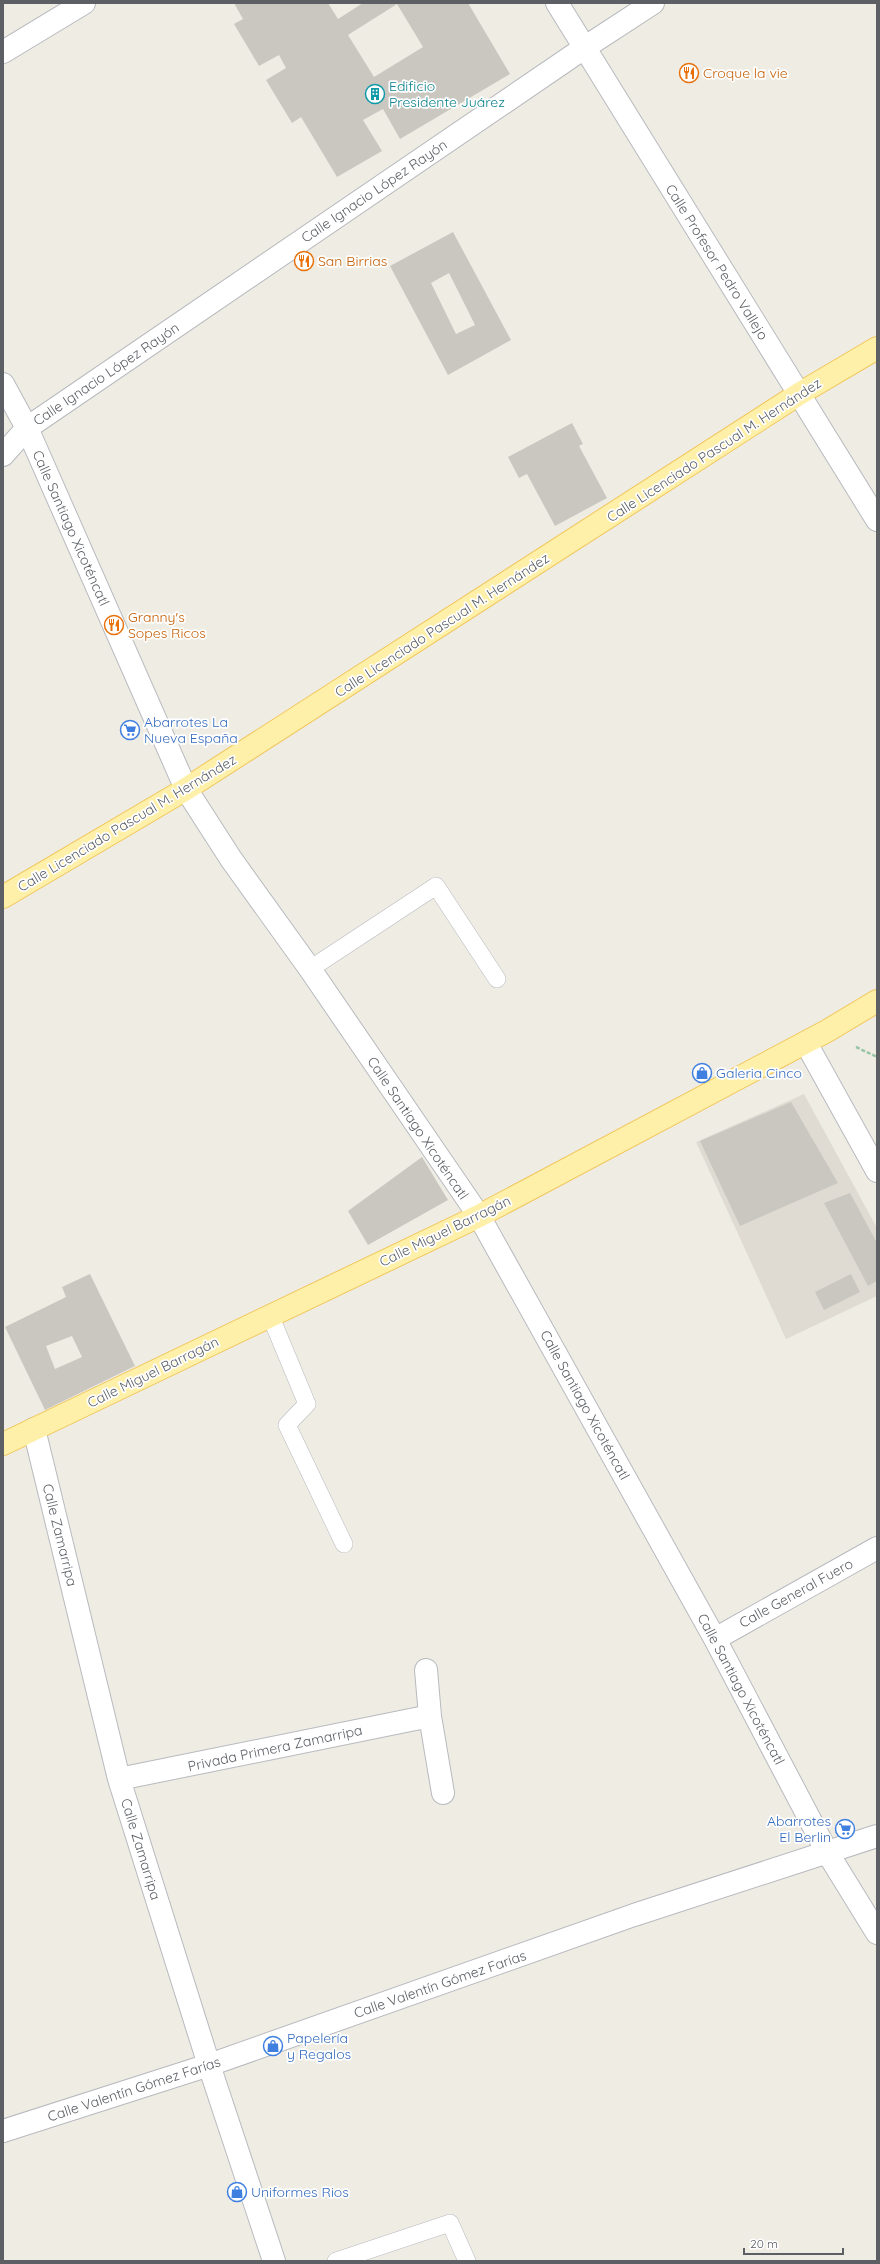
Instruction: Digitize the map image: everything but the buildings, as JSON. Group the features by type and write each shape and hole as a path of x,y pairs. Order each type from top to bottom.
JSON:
{"main road":[{"name":"Calle Licenciado Pascual M. Hernández","path":"3,897 186,789 799,394 877,348"},
{"name":"Calle Miguel Barragán","path":"3,1444 479,1216 806,1043 877,1001"}],"street":[{"path":"3,52 84,3"},
{"name":"Calle Profesor Pedro Vallejo","path":"557,3 877,520"},
{"name":"Calle Ignacio López Rayón","path":"3,455 27,428 584,48 653,3"},
{"name":"Calle Santiago Xicoténcatl","path":"3,384 27,428 186,789 231,859 310,969 479,1216 715,1639 827,1852 877,1933"},
{"path":"806,1043 877,1171"},
{"name":"Calle Zamarripa","path":"34,1430 119,1779 209,2065 274,2261"},
{"name":"Calle General Fuero","path":"715,1639 877,1548"},
{"path":"426,1670 430,1716 443,1793"},
{"name":"Privada Primera Zamarripa","path":"119,1779 430,1716"},
{"name":"Calle Valentín Gómez Farías","path":"3,2131 209,2065 634,1916 877,1836"}],"lane":[{"path":"310,969 436,886 497,979"},
{"path":"270,1315 307,1404 287,1425 344,1544"},
{"path":"336,2261 450,2223 467,2261"}],"shaded area":[{"path":"804,1094 877,1228 877,1296 786,1339 696,1142"}],"place":[{"name":"Croque la vie","path":"689,73"},
{"name":"Edificio Presidente Juárez","path":"375,94"},
{"name":"San Birrias","path":"304,261"},
{"name":"Granny's Sopes Ricos","path":"114,625"},
{"name":"Abarrotes La Nueva España","path":"130,730"},
{"name":"Galeria Cinco","path":"702,1073"},
{"name":"Abarrotes El Berlin","path":"845,1829"},
{"name":"Papelería y Regalos","path":"273,2046"},
{"name":"Uniformes Rios","path":"237,2192"}]}
